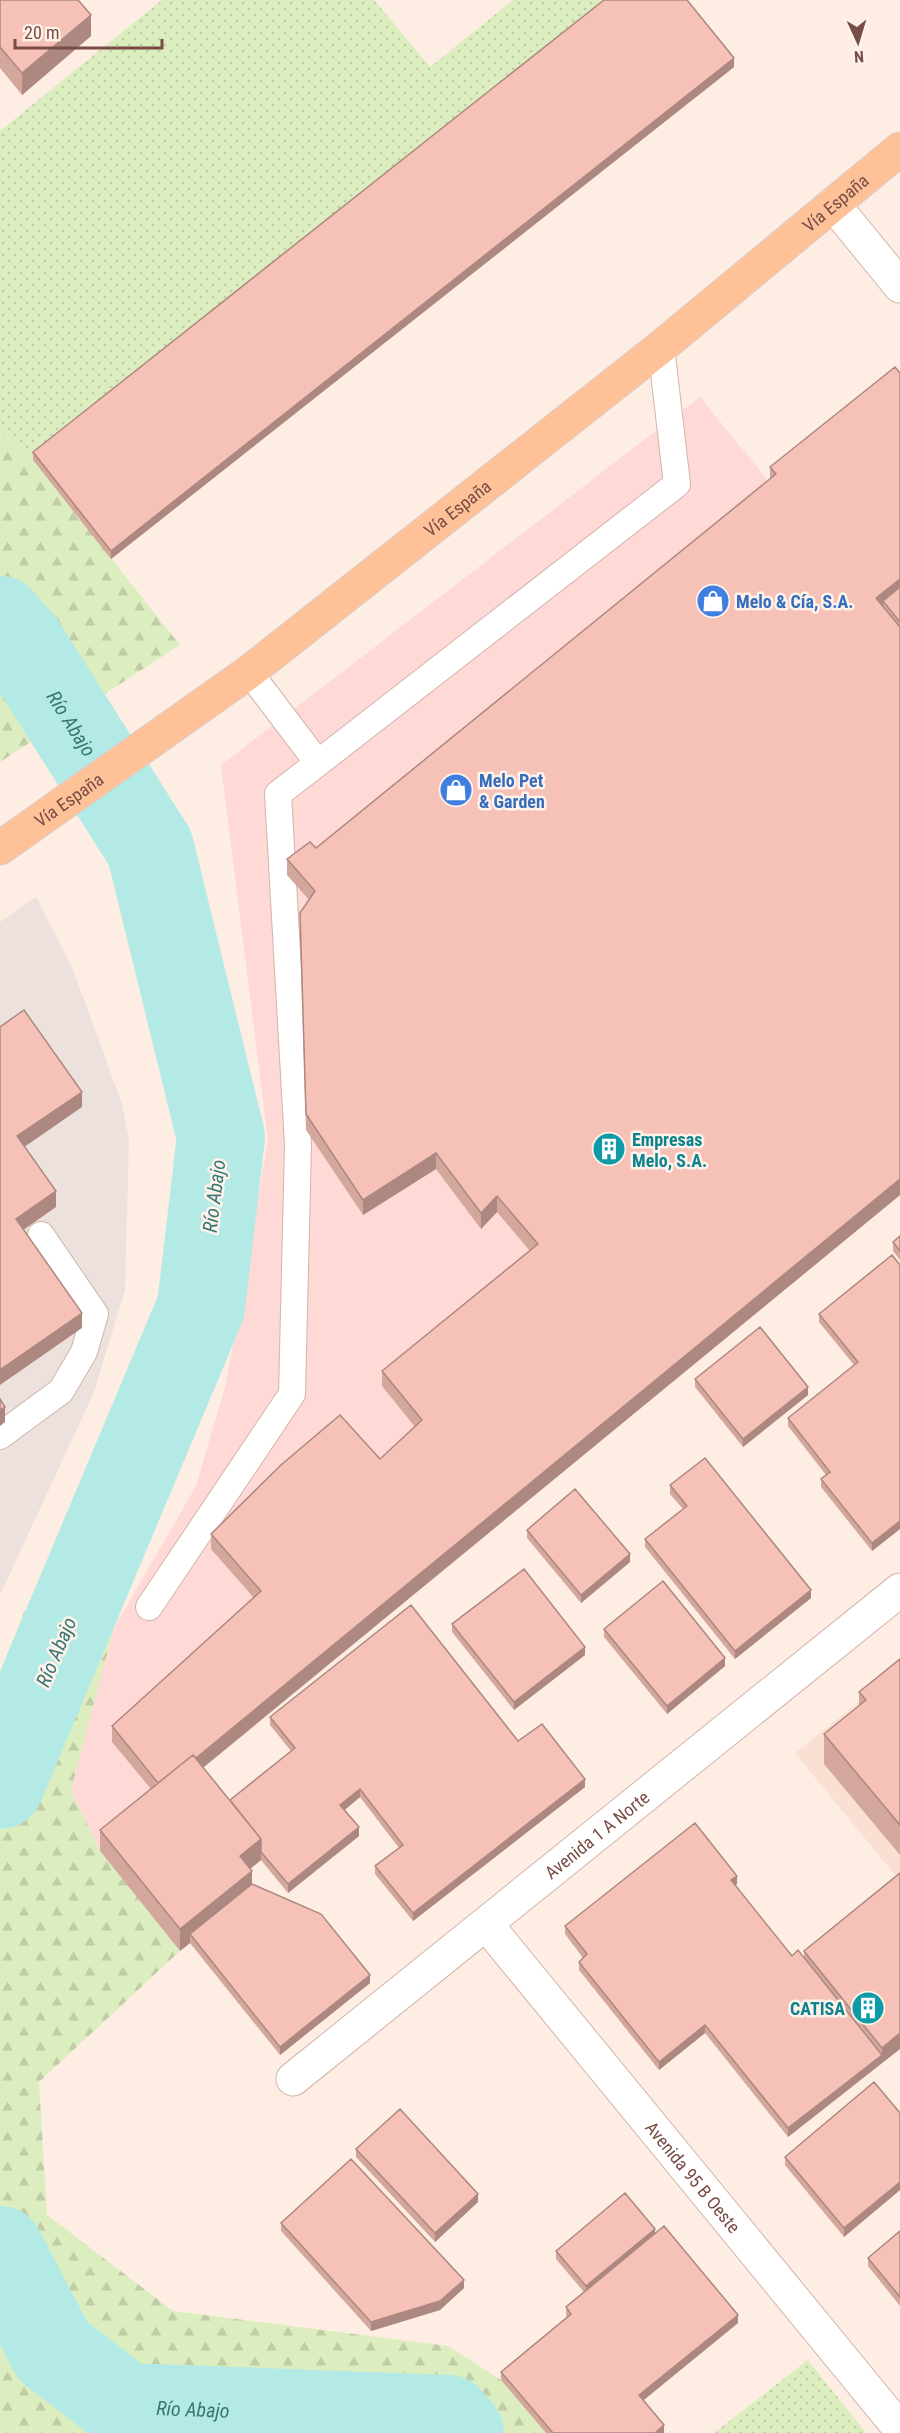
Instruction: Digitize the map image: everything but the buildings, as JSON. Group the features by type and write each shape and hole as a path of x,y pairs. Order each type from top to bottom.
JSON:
{"main road":[{"name":"Vía España","path":"0,848 249,672 661,347 900,149"}],"street":[{"path":"833,204 900,286"},
{"name":"Avenida 1 A Norte","path":"293,2079 900,1590"},
{"name":"Avenida 95 B Oeste","path":"486,1924 900,2429"}],"lane":[{"path":"149,1606 292,1394 298,1145 278,794 677,484 661,347"},
{"path":"249,672 318,763"},
{"path":"0,1436 61,1391 84,1352 95,1314 41,1235"}],"shaded area":[{"name":"Empresas Melo, S.A.","path":"700,397 900,643 900,1195 100,1851 71,1790 114,1628 196,1486 226,1384 268,1140 221,765"},
{"path":"36,897 72,967 122,1104 129,1140 125,1290 94,1392 0,1595 0,922"},
{"path":"900,1669 900,1881 795,1753"}],"green space":[{"path":"162,0 374,0 430,67 513,0 614,0 33,460 0,432 0,131"},
{"path":"0,432 33,460 180,645 0,762"},
{"path":"24,1612 114,1628 71,1790 100,1851 180,1951 39,2082 47,2215 173,2311 448,2346 501,2380 546,2433 0,2433 0,1673"},
{"path":"808,2360 866,2433 714,2433"}],"waterway":[{"name":"Río Abajo","path":"0,620 21,644 150,848 221,1137 201,1307 0,1785"},
{"name":"Río Abajo","path":"0,2250 53,2351 126,2407 448,2419 460,2433"}],"place":[{"name":"Melo & Cía, S.A.","path":"713,601"},
{"name":"Melo Pet & Garden","path":"456,790"},
{"name":"Empresas Melo, S.A.","path":"609,1149"},
{"name":"CATISA","path":"868,2008"}]}
